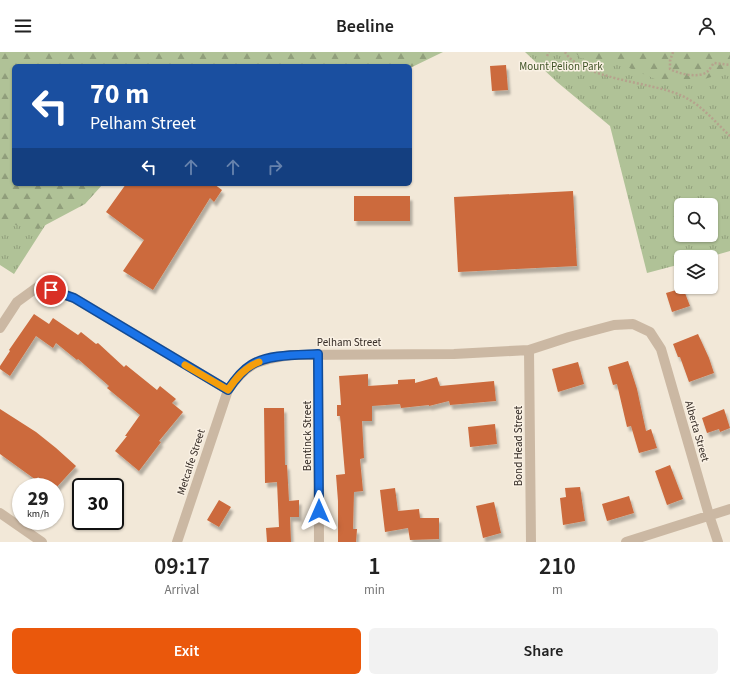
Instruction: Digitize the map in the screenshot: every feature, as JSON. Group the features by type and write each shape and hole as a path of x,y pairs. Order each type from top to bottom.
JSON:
{"street":[{"path":"0,328 17,302 39,286 74,298 228,390"},
{"name":"Pelham Street","path":"228,390 237,378 251,365 267,359 291,355 454,354 529,350 614,325 633,324 647,331"},
{"name":"Alberta Street","path":"647,331 650,332 661,350 718,542"},
{"name":"Bond Head Street","path":"529,350 531,542"},
{"name":"Bentinck Street","path":"318,354 319,542"},
{"name":"Metcalfe Street","path":"177,542 228,390"},
{"path":"626,542 730,509"},
{"path":"0,513 42,542"}],"path":[{"path":"547,56 549,52"},
{"path":"564,52 578,65 619,80 661,88 682,96 697,105 730,136"},
{"path":"673,52 670,61 670,69 694,76 707,72 714,63 730,64"}],"green space":[{"path":"0,52 12,64 12,186 17,186 55,210 14,274 0,265"},
{"path":"0,52 443,52 412,67 412,64 12,64 12,186 101,186 85,204 38,229 0,222"},
{"name":"Mount Pelion Park","path":"525,52 730,52 730,251 718,254 718,250 674,250 674,266 647,273 610,126 557,82"},
{"path":"575,52 730,52 730,71 692,83 655,79 613,61 580,58"}],"building":[{"path":"506,65 508,90 492,91 490,66"},
{"path":"125,186 217,186 222,190 214,202 210,198 153,290 123,271 144,240 106,212"},
{"path":"573,191 577,266 458,272 454,197"},
{"path":"354,196 410,196 410,221 354,221"},
{"path":"674,291 674,294 685,294 690,306 672,312 666,293"},
{"path":"34,314 49,324 53,318 78,335 81,332 96,344 98,343 124,367 126,365 157,390 160,386 176,399 172,403 183,412 159,441 161,442 139,471 115,451 127,436 125,436 140,415 107,388 109,386 78,359 77,360 56,343 53,348 36,336 10,376 0,369 0,366 10,351 9,350"},
{"path":"698,334 714,373 689,382 680,357 678,357 673,344"},
{"path":"628,361 637,389 646,431 651,429 657,448 639,453 631,426 627,427 617,384 613,385 608,367"},
{"path":"578,362 584,384 558,392 552,369"},
{"path":"368,374 368,386 398,384 398,380 415,379 415,383 437,377 440,386 494,381 496,401 450,405 449,401 429,406 401,408 400,404 372,406 372,421 362,421 364,458 360,459 363,491 354,492 353,529 357,529 356,542 338,542 338,501 336,475 345,474 340,416 337,416 337,405 341,405 339,376"},
{"path":"264,408 284,408 285,465 287,465 289,501 299,500 299,517 290,517 291,542 267,542 266,528 279,527 277,482 265,483"},
{"path":"0,409 36,432 76,466 64,479 33,478 0,454"},
{"path":"724,409 730,428 720,432 719,429 707,433 702,418"},
{"path":"495,424 497,444 470,447 468,427"},
{"path":"670,465 683,499 667,505 655,471"},
{"path":"580,487 585,521 563,525 560,498 566,497 565,488"},
{"path":"395,488 398,511 419,509 420,518 439,518 439,539 410,540 408,528 385,532 380,490"},
{"path":"629,496 634,513 607,521 602,504"},
{"path":"219,500 231,507 219,527 207,520"},
{"path":"494,502 501,533 483,538 476,506"}],"slow traffic":[{"path":"185,365 228,390 237,378 251,365 259,362"}],"route":[{"path":"51,290 74,298 228,390 237,378 251,365 267,359 291,355 318,354 319,511"}]}
